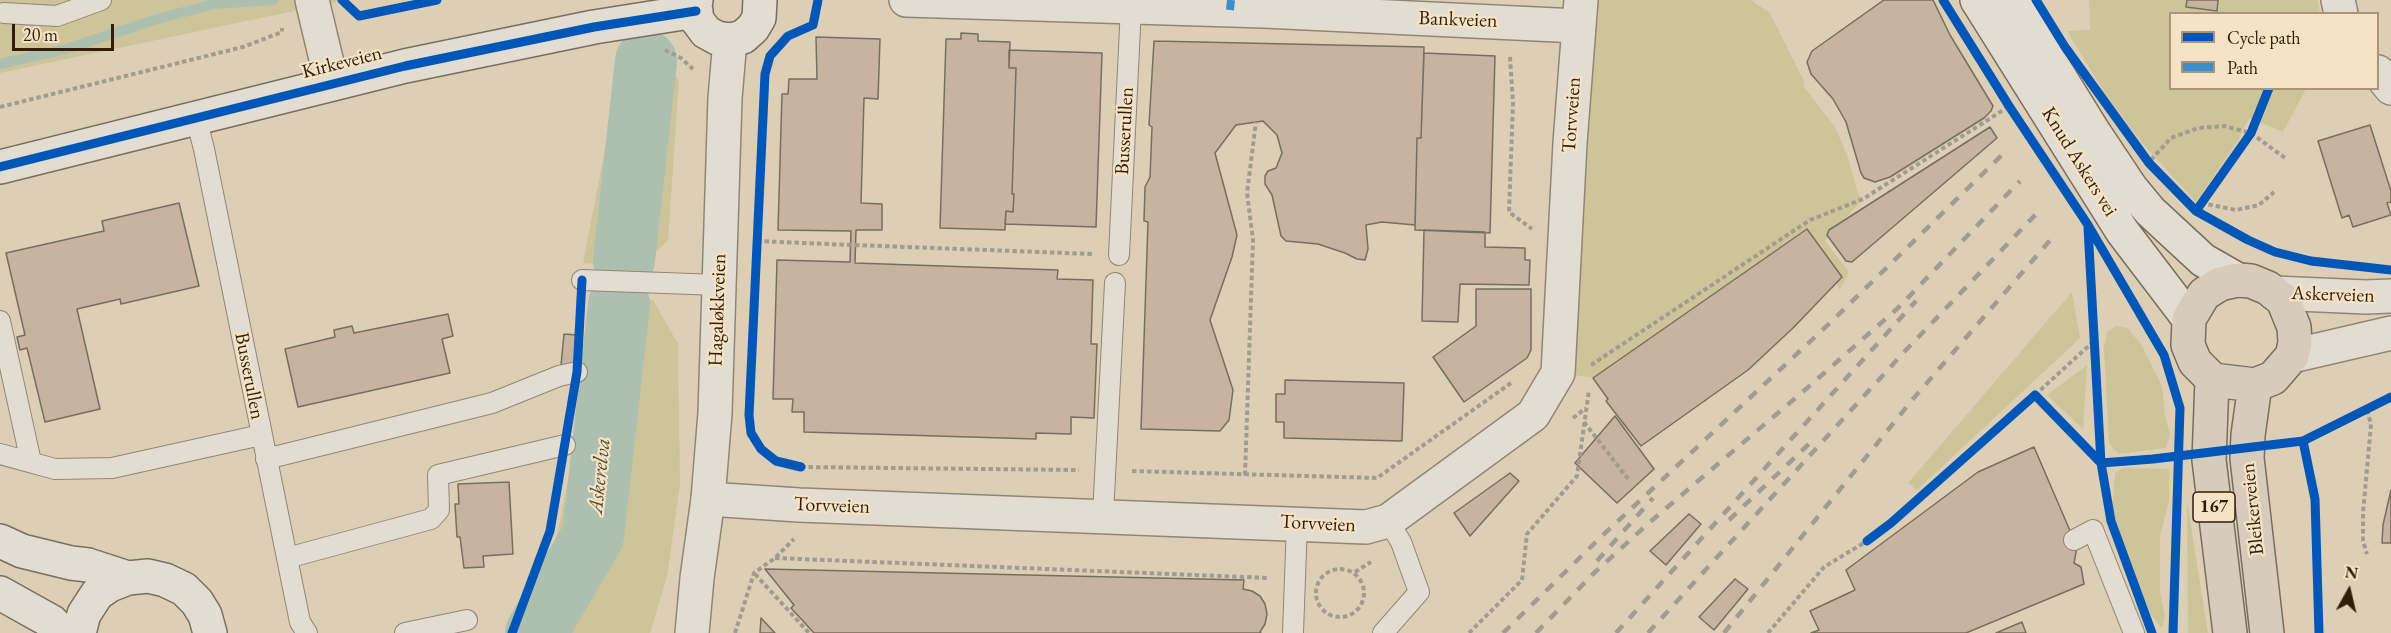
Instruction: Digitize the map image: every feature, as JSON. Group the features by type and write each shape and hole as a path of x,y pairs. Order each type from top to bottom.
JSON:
{"main road":[{"path":"2238,280 2260,284 2283,300 2289,309 2294,327 2295,343 2292,356 2272,378 2255,385 2212,380 2195,362 2188,345 2189,319 2204,294 2220,284 2238,280"},
{"name":"Bleikerveien","path":"2212,380 2209,460 2230,633"},
{"name":"Bleikerveien","path":"2255,385 2247,458 2267,633"}],"street":[{"path":"696,6 697,20 706,32 717,38 730,40 742,37 753,28 759,18 762,0"},
{"name":"Bankveien","path":"906,0 1169,8 1580,13"},
{"name":"Knud Askers vei","path":"1977,0 2122,231 2189,319"},
{"name":"Knud Askers vei","path":"2012,0 2094,131 2144,203 2203,260 2238,280"},
{"path":"313,4 332,84"},
{"name":"Kirkeveien","path":"0,167 499,45 696,6"},
{"name":"Torvveien","path":"708,499 799,505 1366,527 1388,521 1533,416 1558,373 1580,13"},
{"name":"Hagaløkkveien","path":"692,633 708,499 715,413 724,98 730,40"},
{"path":"2379,73 2391,88"},
{"name":"Askerveien","path":"2274,293 2391,296"},
{"name":"Askerveien","path":"2292,356 2391,333"},
{"path":"0,541 22,551 88,565 128,578"},
{"path":"79,633 84,614 98,594 110,585 128,578 148,576 165,580 184,589 197,602 210,632"},
{"name":"Hagaløkkveien","path":"672,633 697,578"},
{"path":"0,593 52,622 62,633"}],"lane":[{"path":"4,13 57,16 101,0"},
{"name":"Busserullen","path":"1119,255 1131,7"},
{"name":"Busserullen","path":"196,118 300,622 307,633"},
{"path":"582,280 719,285"},
{"path":"1103,515 1115,283"},
{"path":"0,321 31,462"},
{"path":"266,459 492,403 559,376 576,372"},
{"path":"0,454 55,469 112,468 261,435"},
{"path":"287,558 431,519 439,510 438,475 564,445"},
{"path":"1383,633 1419,592 1401,542 1388,521"},
{"path":"1293,633 1297,523"},
{"path":"2074,540 2093,530 2134,633"},
{"path":"405,633 467,620"}],"path":[{"path":"359,16 437,0"},
{"path":"0,107 243,47 282,32"},
{"path":"1509,47 1513,103 1509,212 1534,231"},
{"path":"655,50 665,50 681,58 693,67 693,77"},
{"path":"1590,376 1591,365 1810,220 1863,199 2012,110 2003,97"},
{"path":"1245,475 1252,240 1247,193 1256,122"},
{"path":"2149,163 2171,138 2198,128 2224,126 2252,129 2285,158"},
{"path":"2244,142 2252,129"},
{"path":"2142,153 2157,171"},
{"path":"2201,204 2236,210 2259,205 2274,192"},
{"path":"2188,203 2196,211 2207,195"},
{"path":"756,253 757,230"},
{"path":"757,241 1119,255"},
{"path":"2094,329 2095,352"},
{"path":"2027,402 2094,341"},
{"path":"1377,478 1515,381"},
{"path":"1469,633 1522,580 1527,534 1577,476 1589,386"},
{"path":"2035,395 2043,403"},
{"path":"2356,416 2371,408 2363,513 2363,541 2367,554"},
{"path":"1584,422 1629,480"},
{"path":"735,633 754,573 775,558 799,534"},
{"path":"1768,633 1824,567 1871,538"},
{"path":"775,558 1275,578"},
{"path":"1348,569 1359,577 1362,584 1364,593 1362,603 1349,616 1331,615 1323,610 1318,602 1316,593 1318,583 1331,570 1348,569"},
{"path":"754,573 809,633"}],"shaded area":[{"path":"0,0 346,0 0,73"},
{"path":"1581,0 1751,0 1770,13 1804,81 1804,87 1835,127 1848,157 1858,194 1863,199 1825,241 1849,272 1840,290 1803,232 1598,378 1558,373"},
{"path":"2089,0 2318,0 2320,12 2169,12 2169,90 2305,90 2283,132 2249,118 2237,142 2196,202 2143,144 2106,95 2067,31 2090,30"},
{"path":"646,61 668,65 679,81 668,240 640,267 583,263 621,66"},
{"path":"2072,292 2080,338 1917,490 1908,483"},
{"path":"590,294 653,300 678,344 680,484 667,577 650,633 520,633 558,531 579,424"},
{"path":"2116,326 2128,328 2142,346 2162,386 2165,416 2170,435 2166,448 2118,454 2109,443 2104,348 2107,332"},
{"path":"2087,365 2083,429 2047,395"},
{"path":"2123,468 2169,469 2169,501 2160,536 2160,591 2165,616 2162,628 2149,613 2111,521 2115,473"},
{"path":"2187,501 2208,633 2188,633"}],"building":[{"path":"1884,0 1933,0 1950,35 1993,106 1984,118 1890,177 1875,182 1864,178 1861,173 1846,122 1833,99 1811,74 1807,62 1812,51"},
{"path":"2187,0 2218,0 2217,11 2186,7"},
{"path":"961,33 978,34 978,41 1010,42 1009,68 1016,68 1013,212 1006,211 1005,230 940,228 946,39 961,39"},
{"path":"816,37 880,39 878,99 864,98 861,203 882,204 882,230 856,230 855,263 1058,270 1057,279 1093,280 1091,344 1097,344 1094,418 1071,417 1071,434 1036,433 1036,439 804,432 804,412 792,412 793,399 773,399 777,260 850,262 851,231 778,230 782,94 788,94 789,79 817,79"},
{"path":"1154,41 1424,47 1421,138 1417,138 1415,225 1382,222 1366,225 1368,249 1365,260 1318,244 1286,241 1281,236 1272,195 1265,184 1265,176 1268,171 1276,168 1282,153 1277,135 1263,121 1236,125 1215,153 1237,235 1232,257 1210,320 1233,390 1229,420 1220,431 1141,429 1148,222 1144,221 1145,187 1150,177 1152,127 1149,125"},
{"path":"1009,50 1102,53 1096,227 1005,224 1006,211 1013,212 1014,194 1012,194 1016,68 1009,68"},
{"path":"1424,53 1495,56 1490,233 1415,230 1417,138 1421,138"},
{"path":"2370,125 2391,191 2391,202 2387,203 2391,215 2353,227 2349,215 2342,218 2318,141"},
{"path":"1990,127 1997,138 1852,262 1846,261 1827,235 1829,230"},
{"path":"179,203 199,286 121,304 120,299 77,309 100,409 45,422 27,348 20,350 17,337 25,335 6,253 104,231 102,221"},
{"path":"1807,229 1842,277 1748,370 1641,446 1606,401 1608,399 1593,378"},
{"path":"1424,230 1485,232 1485,247 1525,248 1525,260 1530,260 1529,285 1460,284 1458,322 1422,321"},
{"path":"1476,289 1531,289 1531,350 1527,358 1464,402 1433,357 1476,326"},
{"path":"448,314 453,336 442,339 450,373 298,407 285,349 335,337 334,330 352,326 354,333"},
{"path":"564,334 577,335 575,366 561,365"},
{"path":"1285,380 1404,383 1402,441 1284,438 1284,422 1276,422 1276,394 1285,394"},
{"path":"1615,416 1654,469 1617,503 1575,463"},
{"path":"2034,447 2077,547 2074,563 2081,567 2084,584 1966,633 1811,633 1819,630 1810,611 1855,590 1846,570 1978,472"},
{"path":"1510,473 1519,481 1470,536 1454,513"},
{"path":"509,482 513,554 483,556 484,567 464,568 460,537 457,537 455,504 459,504 458,484"},
{"path":"2391,490 2391,543 2382,543 2383,525"},
{"path":"1689,514 1701,524 1666,565 1650,551"},
{"path":"765,569 1244,580 1243,589 1260,596 1267,614 1261,633 814,633 791,608 794,605"},
{"path":"1735,579 1748,589 1714,630 1699,617"},
{"path":"761,618 775,633 760,633"},
{"path":"2022,622 2026,633 1996,633"}],"waterway":[{"path":"0,64 66,49 154,20 214,4 273,0"},
{"name":"Askerelva","path":"624,260 646,61"},
{"name":"Askerelva","path":"536,633 593,536 619,304"}],"railway":[{"path":"1503,633 1602,536 1831,322 2003,154"},
{"path":"1536,633 1593,574 1650,522 1898,308 2020,181"},
{"path":"1648,633 1905,351 2038,212"},
{"path":"1724,633 1913,399 2052,238"},
{"path":"1616,633 1916,301"},
{"path":"1729,520 1810,443"},
{"path":"1597,561 1653,498"}],"marked path":[{"path":"1230,10 1231,0"}],"cycle path":[{"path":"342,0 359,16 437,0"},
{"path":"801,467 776,461 761,449 751,433 749,415 765,74 770,56 788,36 813,25 818,0"},
{"path":"1943,0 2009,106 2088,225 2164,355 2180,408 2173,633"},
{"path":"2036,0 2065,47 2149,163 2196,211 2275,252 2311,261 2391,270"},
{"path":"0,167 405,66 594,27 696,11"},
{"path":"2196,211 2251,133 2268,90"},
{"path":"2088,228 2101,463 2111,521 2152,633"},
{"path":"512,633 550,531 577,372 582,280"},
{"path":"1867,541 1891,523 2035,395 2101,463 2303,441 2391,397"},
{"path":"2303,441 2315,499 2319,633"}]}
